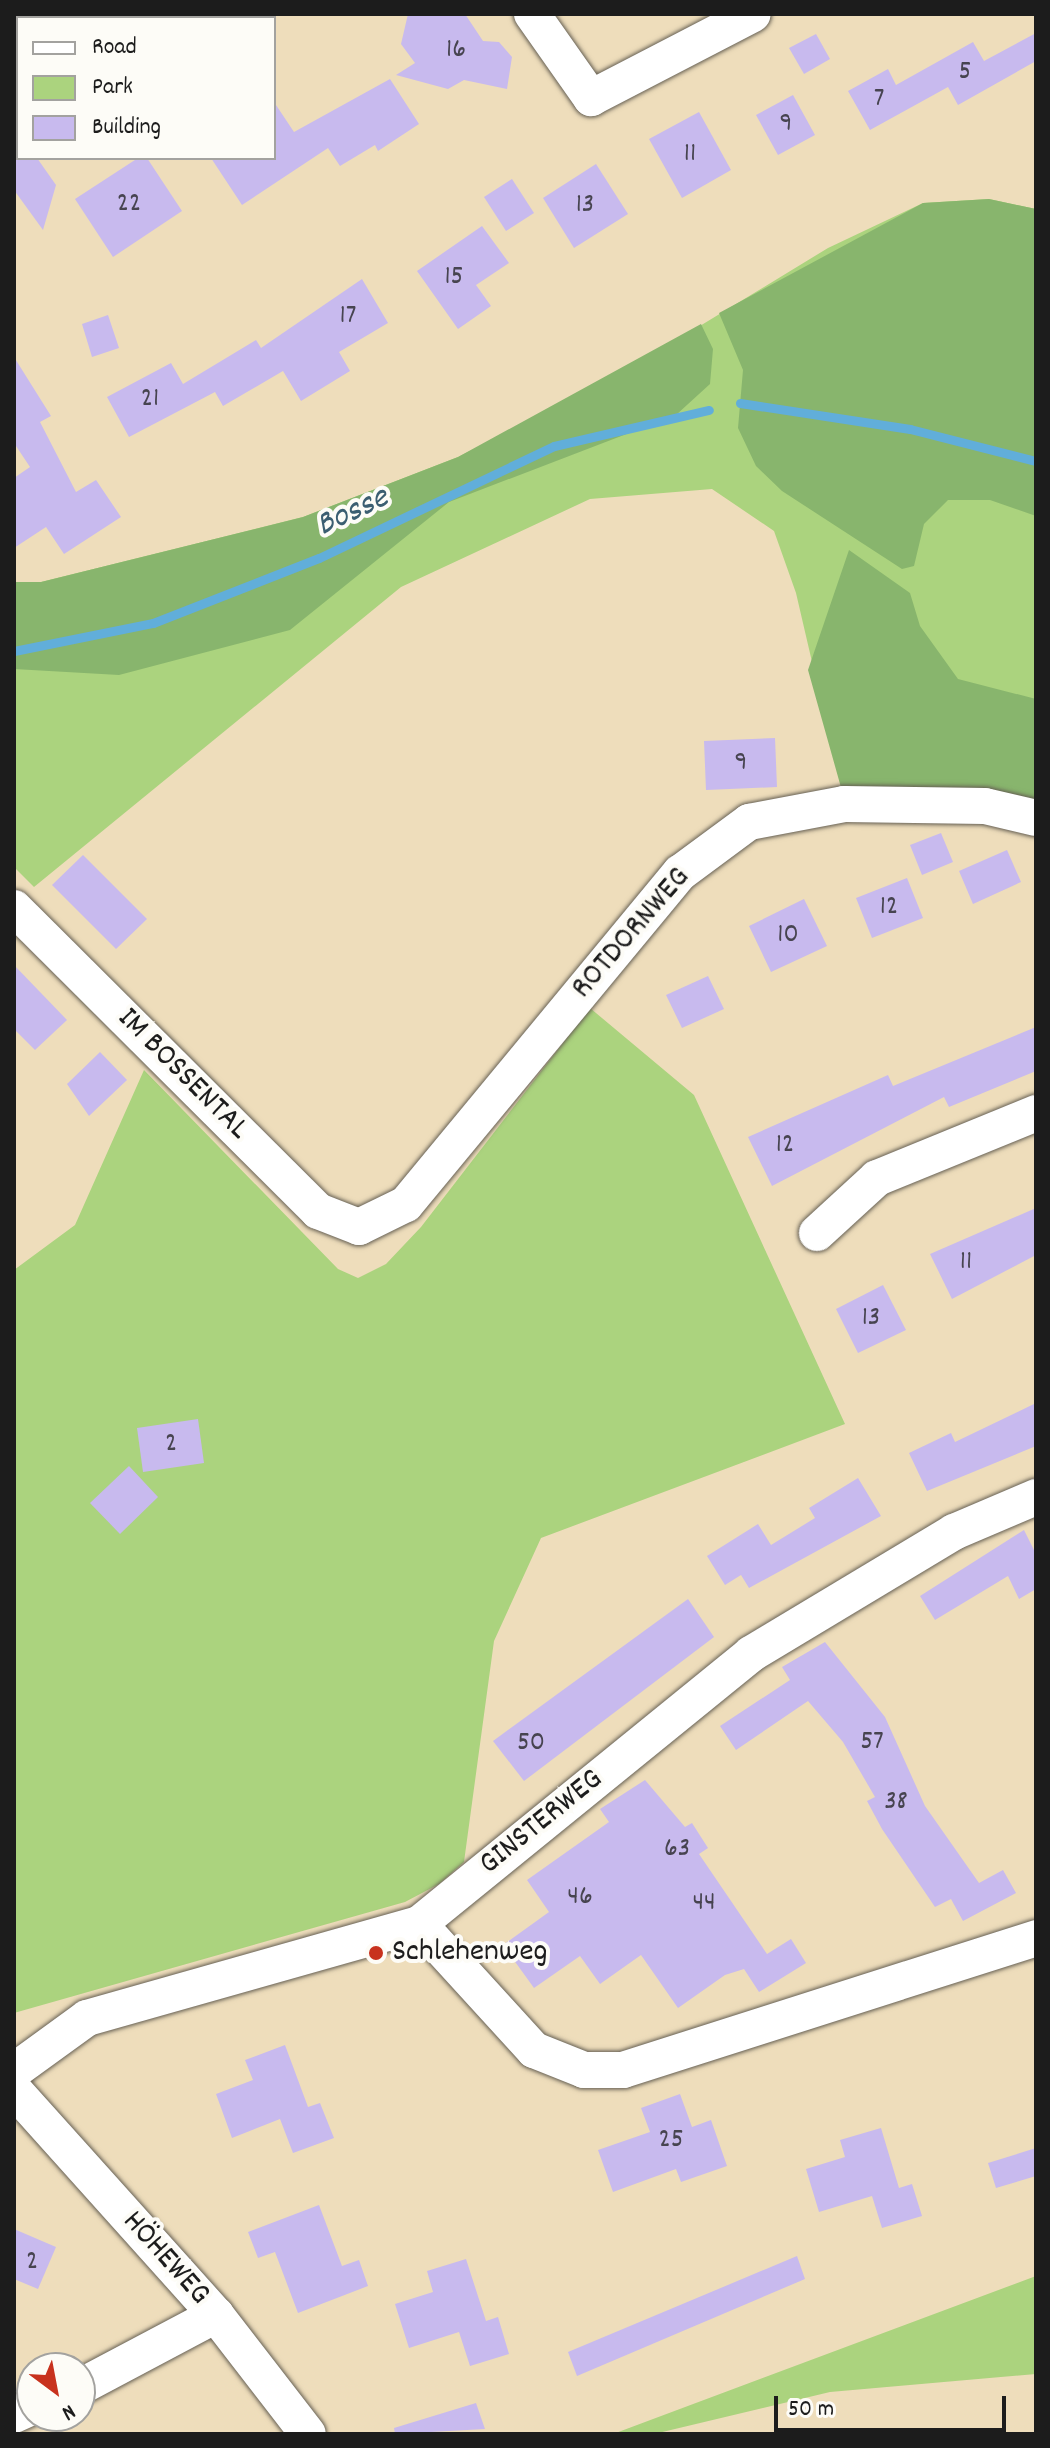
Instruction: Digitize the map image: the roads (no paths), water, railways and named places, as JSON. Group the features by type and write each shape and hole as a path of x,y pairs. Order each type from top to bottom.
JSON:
{"street":[{"path":"532,14 591,98 753,14"},
{"name":"ROTDORNWEG","path":"359,1227 406,1204 680,873 749,822 844,804 985,806 1036,818"},
{"name":"IM BOSSENTAL","path":"14,908 318,1211 359,1227"},
{"path":"817,1233 877,1178 1036,1113"},
{"name":"GINSTERWEG","path":"14,2071 87,2018 419,1924 751,1654 954,1532 1036,1497"},
{"path":"419,1924 534,2050 584,2070 610,2070 775,2025 1036,1938"},
{"name":"HÖHEWEG","path":"14,2090 216,2315 308,2434"},
{"path":"96,2379 216,2315"}],"waterway":[{"name":"Bosse","path":"740,403 910,429 1036,461"},
{"name":"Bosse","path":"14,651 153,623 319,558 554,446 709,410"}],"place":[{"name":"Schlehenweg","path":"376,1953"}]}
